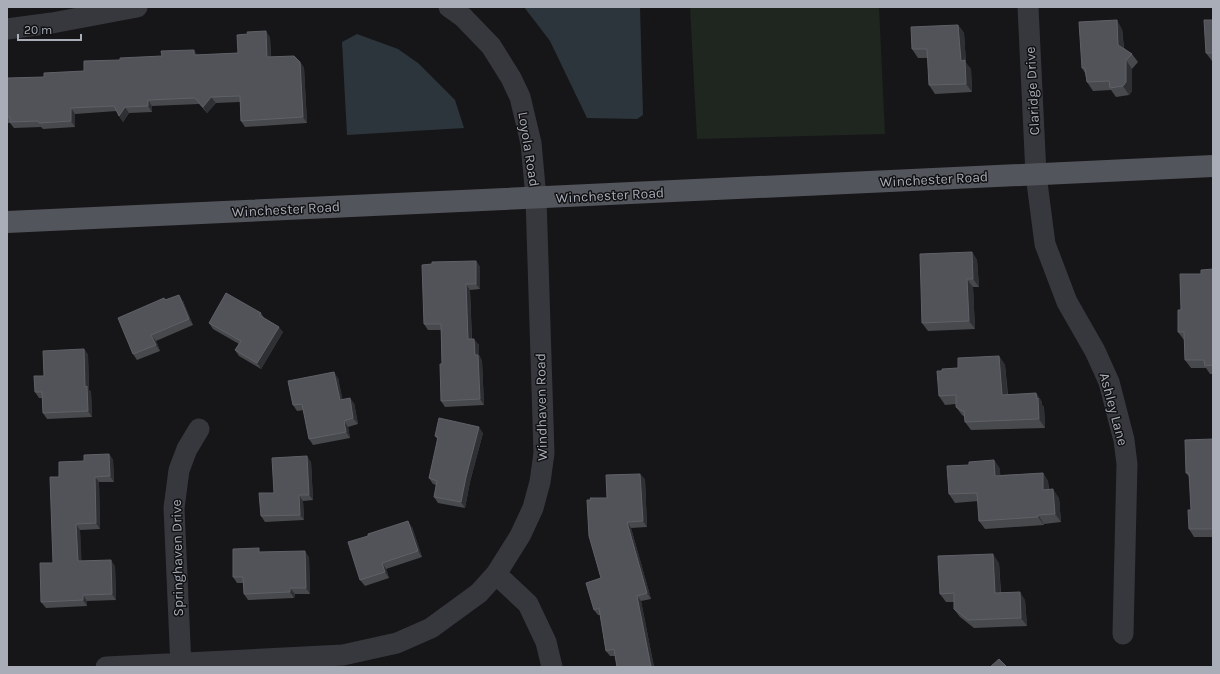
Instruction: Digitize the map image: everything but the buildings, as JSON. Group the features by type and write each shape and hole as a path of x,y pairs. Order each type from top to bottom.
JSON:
{"main road":[{"name":"Winchester Road","path":"7,222 1213,166"}],"street":[{"path":"7,29 52,23 109,10 137,7"},
{"name":"Loyola Road","path":"449,7 464,18 490,46 511,78 520,97 531,144 536,198"},
{"name":"Claridge Drive","path":"1028,7 1036,175"},
{"name":"Ashley Lane","path":"1036,175 1045,244 1067,302 1095,351 1109,382 1124,440 1126,464 1123,634"},
{"name":"Windhaven Road","path":"106,667 180,665 343,655 397,643 431,628 479,594 496,574 520,536 533,508 540,482 544,453 536,198"},
{"name":"Springhaven Drive","path":"180,665 174,508 179,470 187,449 199,429"},
{"path":"496,574 528,604 546,642 552,667"}],"shaded area":[{"path":"524,7 640,7 643,115 637,119 587,118 550,41"},
{"path":"690,7 879,7 885,134 697,139"},
{"path":"357,34 398,49 418,63 455,100 464,128 347,135 342,42"}]}
